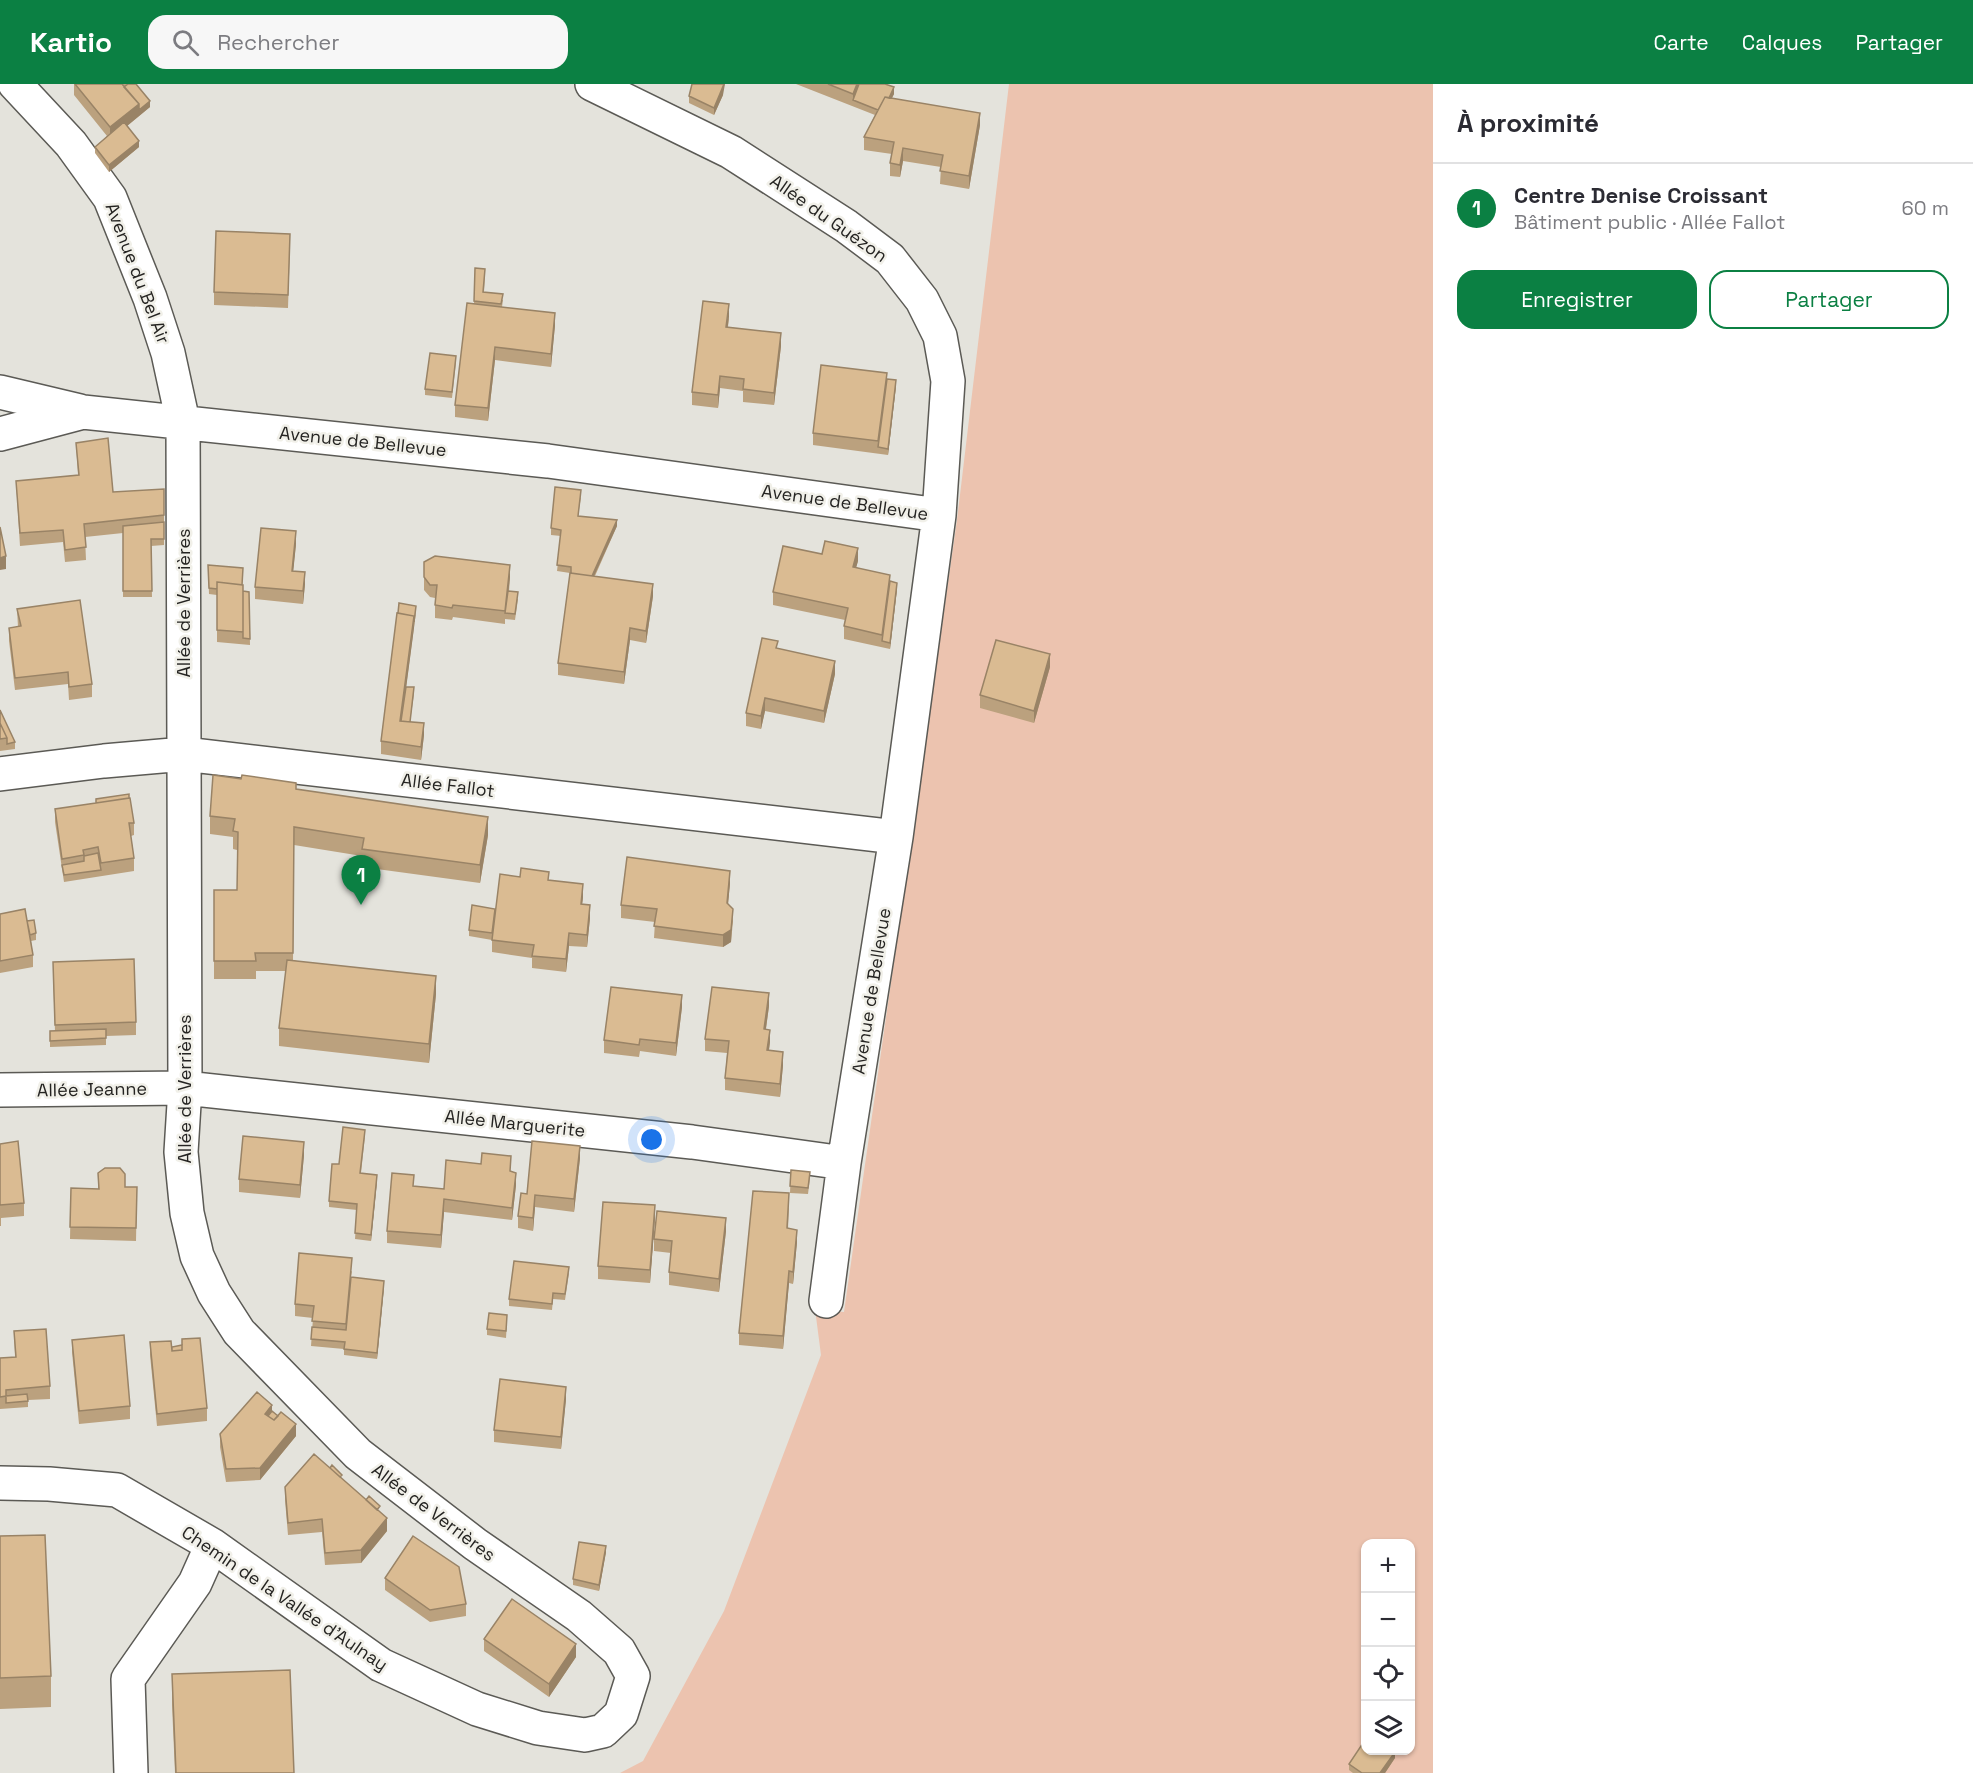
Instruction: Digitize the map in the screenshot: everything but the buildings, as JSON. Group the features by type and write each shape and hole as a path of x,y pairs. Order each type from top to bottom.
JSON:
{"street":[{"name":"Avenue du Bel Air","path":"15,84 71,144 110,198 150,298 168,353 183,422"},
{"name":"Allée du Guézon","path":"592,84 731,152 837,220 890,259 922,300 940,336 948,381 939,515"},
{"path":"0,392 83,412"},
{"name":"Avenue de Bellevue","path":"0,434 83,412 548,461 939,515 896,837 844,1163 826,1301"},
{"name":"Allée de Verrières","path":"183,422 184,1088 181,1152 188,1213 197,1256 213,1293 239,1332 358,1454 476,1544 579,1616 619,1651 633,1676 621,1714 603,1731"},
{"name":"Allée Fallot","path":"0,774 184,754 896,837"},
{"name":"Allée Jeanne","path":"0,1090 184,1088"},
{"name":"Allée Marguerite","path":"184,1088 680,1141 844,1163"},
{"name":"Chemin de la Vallée d'Aulnay","path":"0,1483 49,1484 117,1490 212,1545 381,1665 477,1709 528,1725 585,1735 603,1731"},
{"path":"131,1773 128,1679 195,1583 212,1545"}],"shaded area":[{"path":"1009,84 1433,84 1433,1773 620,1773 643,1761 724,1611 821,1355 815,1309 844,1312 957,520"}],"place":[{"name":"Centre Denise Croissant","path":"361,905"}]}
